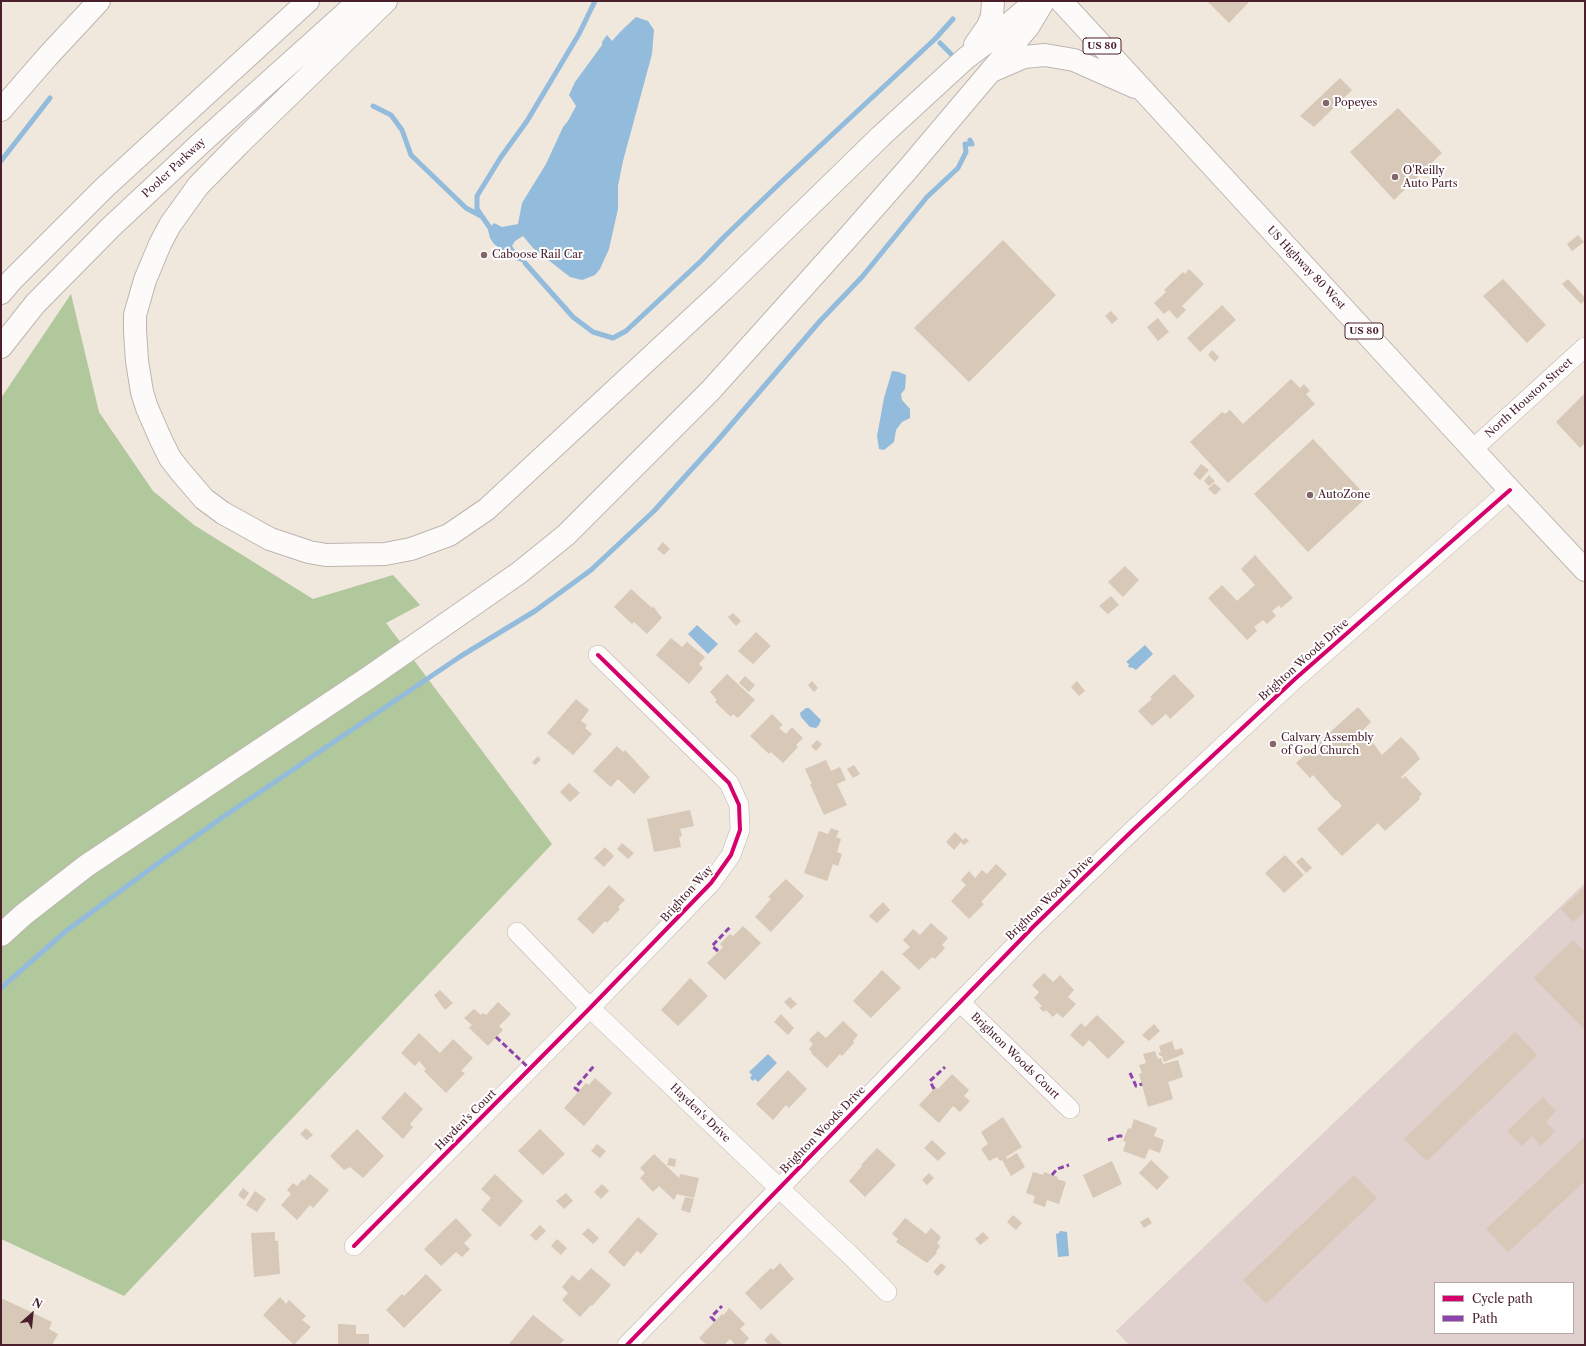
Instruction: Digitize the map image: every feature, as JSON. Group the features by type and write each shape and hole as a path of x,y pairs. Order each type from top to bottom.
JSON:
{"main road":[{"path":"1,110 47,57 99,1"},
{"path":"1,293 12,280 104,188 308,1"},
{"name":"Pooler Parkway","path":"1,347 35,304 111,227 202,142 359,1"},
{"path":"386,1 198,186 170,225 160,244 145,280 135,315 137,361 142,392 147,408 161,440 170,458 180,472 204,499 223,513 270,539 309,552 326,555 385,554 411,549 449,535 487,509 502,497 723,290 881,136 966,58 1036,1"},
{"path":"966,58 988,26 992,16 993,1"},
{"path":"1,935 23,915 86,866 368,678 520,573 566,535 711,390 908,169 1028,27 1044,1"},
{"name":"US Highway 80 West","path":"1061,1 1585,570"},
{"path":"991,71 1024,57 1045,55 1074,60 1143,91"}],"street":[{"name":"North Houston Street","path":"1473,449 1585,347"},
{"name":"Brighton Woods Drive","path":"628,1345 1033,927 1133,830 1295,679 1510,490"},
{"name":"Brighton Way","path":"590,1008 711,883 731,855 740,830 740,805 729,783 598,655"},
{"name":"Hayden's Drive","path":"517,932 590,1008 887,1292"},
{"name":"Brighton Woods Court","path":"960,1002 1070,1109"},
{"name":"Hayden's Court","path":"354,1246 590,1008"}],"shaded area":[{"path":"1585,883 1585,1345 1129,1345 1116,1331"}],"green space":[{"path":"71,294 99,412 153,491 194,525 313,599 393,575 420,605 386,623 552,844 124,1296 1,1239 1,398"}],"water":[{"path":"636,17 648,21 654,30 652,54 623,161 618,186 618,209 609,249 600,269 595,275 582,280 570,277 533,248 523,236 515,241 512,246 525,263 516,260 494,244 490,238 488,230 494,223 502,227 518,224 522,203 546,164 563,127 576,106 569,95 575,82 602,45 602,42 607,35 612,41"},
{"path":"892,371 906,375 905,389 901,394 902,400 910,409 910,418 902,422 896,430 894,442 884,450 879,449 877,436 884,398"},
{"path":"697,625 718,644 708,654 688,634"},
{"path":"1145,645 1153,654 1136,670 1128,667 1129,664 1126,662"},
{"path":"806,708 809,708 821,720 816,728 810,727 801,717 800,713"},
{"path":"768,1054 777,1063 758,1082 755,1079 753,1081 750,1078 752,1075 749,1072"},
{"path":"1060,1231 1067,1232 1069,1256 1058,1257 1056,1234"}],"building":[{"path":"1207,1 1250,1 1229,23"},
{"name":"Popeyes","path":"1340,78 1352,90 1314,127 1300,116"},
{"name":"O'Reilly Auto Parts","path":"1398,108 1442,153 1394,200 1350,152"},
{"path":"1578,235 1584,242 1572,251 1567,244"},
{"path":"1003,240 1056,295 969,382 914,328"},
{"path":"1189,269 1204,284 1182,306 1186,310 1177,319 1169,310 1164,314 1154,303 1166,292 1164,290 1183,272 1185,274"},
{"path":"1503,279 1546,325 1527,343 1483,296"},
{"path":"1568,279 1585,298 1581,304 1562,284"},
{"path":"1222,305 1236,320 1200,352 1187,338"},
{"path":"1111,311 1118,319 1112,324 1105,316"},
{"path":"1158,318 1169,332 1158,341 1147,327"},
{"path":"1212,350 1219,357 1215,362 1208,355"},
{"path":"1291,379 1300,388 1304,384 1310,391 1306,394 1315,404 1228,483 1190,442 1222,412 1225,414 1230,410 1243,424"},
{"path":"1585,393 1585,443 1580,448 1556,422"},
{"name":"AutoZone","path":"1313,439 1367,497 1308,552 1254,494"},
{"path":"1201,464 1209,470 1200,480 1193,474"},
{"path":"1209,475 1215,481 1209,486 1204,481"},
{"path":"1214,483 1221,489 1215,495 1208,489"},
{"path":"663,542 670,549 664,555 657,549"},
{"path":"1255,555 1293,598 1281,608 1279,605 1272,611 1276,616 1267,624 1263,620 1254,627 1257,631 1247,640 1208,598 1222,585 1237,601 1255,585 1241,569"},
{"path":"1125,566 1139,580 1123,597 1108,582"},
{"path":"631,589 652,608 653,606 662,618 647,634 634,622 632,624 614,607"},
{"path":"1111,596 1119,605 1108,614 1099,606"},
{"path":"733,613 741,621 736,626 728,617"},
{"path":"756,632 771,646 753,664 738,651"},
{"path":"671,638 682,647 687,642 705,657 699,664 703,668 689,684 656,655"},
{"path":"727,674 755,700 738,718 733,714 731,717 715,702 717,700 710,692"},
{"path":"1174,674 1195,696 1170,719 1166,714 1152,726 1138,711 1152,699 1150,697"},
{"path":"745,676 755,685 749,692 739,683"},
{"path":"812,681 818,688 814,692 808,685"},
{"path":"1077,681 1085,691 1079,696 1071,687"},
{"path":"576,699 589,710 581,721 587,725 585,728 592,734 573,755 547,733"},
{"path":"1358,707 1371,722 1361,732 1368,741 1370,739 1382,755 1401,737 1415,751 1420,759 1401,777 1402,779 1405,776 1422,794 1419,797 1420,799 1385,831 1378,823 1342,856 1317,829 1342,806 1313,775 1310,778 1296,763"},
{"path":"772,714 783,725 779,728 786,734 792,727 803,738 796,745 798,747 783,763 771,752 769,754 750,736"},
{"path":"817,740 822,744 816,751 811,746"},
{"path":"617,746 623,752 625,750 650,777 634,794 618,779 611,787 593,771"},
{"path":"538,756 541,760 535,765 532,762"},
{"path":"826,760 831,771 840,767 846,780 837,784 847,805 824,815 805,769"},
{"path":"854,765 860,774 853,778 847,769"},
{"path":"569,783 580,793 570,802 560,792"},
{"path":"690,810 694,826 680,829 682,836 679,837 681,847 654,852 647,819"},
{"path":"831,828 839,831 836,837 841,839 837,852 842,854 838,866 833,864 827,881 804,873 819,831 828,834"},
{"path":"955,832 963,840 966,838 969,841 964,845 961,842 954,850 946,842"},
{"path":"622,843 634,853 628,859 617,849"},
{"path":"605,847 614,856 604,867 594,858"},
{"path":"1285,855 1304,875 1284,893 1265,873"},
{"path":"1302,857 1312,868 1306,873 1296,862"},
{"path":"996,864 1007,874 981,902 984,904 969,919 951,901 966,885 961,880 969,871 975,878 982,870 987,874"},
{"path":"786,879 804,896 771,932 755,917 771,899 768,897"},
{"path":"609,885 625,900 618,907 620,909 607,923 605,921 593,934 577,919"},
{"path":"1585,887 1585,911 1573,922 1561,909"},
{"path":"883,902 890,910 877,923 869,916"},
{"path":"931,923 948,938 942,945 945,948 935,959 932,957 919,970 902,954 910,947 903,940 913,929 920,935"},
{"path":"743,926 761,943 725,980 707,963 723,947 720,944 730,934 733,936"},
{"path":"1573,940 1585,952 1585,1030 1534,978"},
{"path":"882,970 901,988 871,1018 853,1001"},
{"path":"1044,973 1053,982 1060,975 1074,990 1068,997 1076,1004 1063,1018 1057,1013 1053,1017 1046,1010 1044,1012 1039,1008 1042,1006 1034,998 1039,992 1032,985"},
{"path":"690,978 708,996 678,1026 661,1010"},
{"path":"440,990 453,1003 445,1010 434,995"},
{"path":"790,997 797,1004 791,1009 784,1002"},
{"path":"498,1002 511,1014 499,1026 503,1030 488,1046 469,1028 472,1025 464,1018 474,1009 481,1015 483,1013 486,1015"},
{"path":"781,1014 794,1028 788,1035 774,1022"},
{"path":"1097,1015 1125,1042 1108,1059 1089,1040 1083,1047 1070,1035 1081,1023 1085,1027"},
{"path":"843,1021 858,1035 853,1041 854,1043 842,1056 840,1054 827,1068 811,1053 812,1052 809,1049 813,1044 809,1040 818,1031 826,1038"},
{"path":"1154,1024 1160,1031 1149,1041 1142,1035"},
{"path":"1515,1032 1537,1055 1427,1161 1404,1139"},
{"path":"419,1033 440,1053 453,1039 473,1058 461,1071 465,1073 446,1093 424,1071 426,1069 419,1061 415,1066 401,1053"},
{"path":"1172,1041 1175,1050 1182,1048 1184,1054 1164,1062 1162,1056 1158,1053 1161,1052 1159,1046"},
{"path":"1155,1051 1158,1059 1161,1058 1163,1064 1178,1060 1183,1077 1168,1082 1173,1099 1148,1107 1139,1074 1142,1073 1139,1065 1146,1063 1143,1054"},
{"path":"788,1070 807,1089 789,1108 786,1105 773,1120 756,1104"},
{"path":"952,1074 969,1090 964,1096 970,1101 960,1112 953,1106 939,1123 919,1105 935,1087 938,1089"},
{"path":"595,1078 612,1093 584,1126 564,1108 586,1083 589,1085"},
{"path":"405,1092 423,1109 410,1124 413,1127 403,1139 381,1118"},
{"path":"1543,1097 1556,1111 1546,1122 1555,1131 1541,1146 1532,1136 1522,1146 1507,1131"},
{"path":"1003,1117 1022,1147 1006,1157 1007,1159 1017,1153 1025,1167 1011,1176 1002,1160 1000,1161 997,1157 989,1161 981,1149 988,1144 981,1132"},
{"path":"1134,1119 1157,1128 1154,1136 1164,1140 1160,1153 1149,1149 1145,1159 1123,1151 1126,1142 1123,1141 1128,1128 1131,1129"},
{"path":"306,1128 313,1135 307,1140 300,1134"},
{"path":"357,1129 384,1156 363,1178 350,1167 344,1170 330,1156"},
{"path":"540,1129 565,1154 543,1175 518,1151"},
{"path":"1585,1137 1585,1181 1508,1252 1486,1229"},
{"path":"932,1140 946,1153 938,1161 924,1148"},
{"path":"597,1144 606,1151 600,1158 591,1151"},
{"path":"877,1148 896,1165 865,1197 849,1181 862,1166 861,1165"},
{"path":"654,1154 679,1178 680,1174 699,1178 694,1198 677,1194 674,1200 659,1186 653,1192 640,1178 645,1173 640,1168"},
{"path":"669,1158 676,1159 675,1167 667,1165"},
{"path":"1151,1160 1169,1177 1157,1190 1139,1173"},
{"path":"1112,1161 1122,1184 1093,1198 1083,1175"},
{"path":"1033,1172 1043,1175 1044,1172 1058,1177 1057,1179 1066,1182 1059,1204 1047,1200 1045,1207 1033,1203 1035,1196 1026,1193"},
{"path":"929,1173 934,1178 927,1185 922,1180"},
{"path":"310,1174 329,1190 313,1208 310,1205 297,1220 281,1205 291,1194 287,1190 293,1183 297,1186"},
{"path":"495,1174 523,1201 500,1227 481,1210 491,1198 481,1189"},
{"path":"1354,1175 1377,1198 1266,1304 1243,1280"},
{"path":"602,1184 609,1191 601,1199 594,1192"},
{"path":"243,1188 249,1193 244,1200 238,1195"},
{"path":"255,1191 266,1199 257,1212 246,1205"},
{"path":"566,1193 573,1201 564,1209 556,1201"},
{"path":"685,1197 694,1199 690,1213 681,1210"},
{"path":"1013,1215 1022,1223 1016,1230 1007,1222"},
{"path":"638,1217 658,1234 641,1254 637,1251 624,1267 608,1252"},
{"path":"1148,1217 1152,1223 1144,1228 1140,1222"},
{"path":"456,1218 472,1235 464,1243 470,1249 462,1257 456,1252 441,1266 424,1249"},
{"path":"905,1218 926,1234 931,1228 941,1237 937,1243 940,1246 936,1252 937,1253 927,1263 896,1242 898,1239 892,1234"},
{"path":"540,1225 546,1231 536,1241 530,1235"},
{"path":"588,1228 599,1238 593,1244 582,1234"},
{"path":"275,1232 275,1241 278,1241 280,1274 254,1277 251,1233"},
{"path":"983,1232 989,1238 980,1245 975,1239"},
{"path":"557,1239 567,1248 561,1255 551,1246"},
{"path":"780,1263 794,1279 761,1310 745,1293 771,1268 773,1270"},
{"path":"941,1263 946,1267 938,1276 933,1272"},
{"path":"591,1268 611,1285 580,1317 562,1300 568,1293 562,1287 572,1275 579,1281"},
{"path":"426,1274 442,1290 404,1328 386,1310 402,1294 404,1296"},
{"path":"280,1297 286,1304 289,1300 306,1316 302,1320 311,1327 294,1345 263,1315"},
{"path":"1,1298 52,1322 49,1329 58,1334 52,1345 1,1345"},
{"path":"729,1308 745,1324 740,1329 749,1338 743,1345 736,1345 730,1339 724,1345 707,1345 699,1338 722,1314 724,1315"},
{"path":"533,1315 564,1340 559,1345 509,1344"},
{"path":"338,1324 356,1325 356,1334 369,1334 369,1345 338,1345"},
{"path":"771,1333 783,1345 769,1345 764,1340"}],"waterway":[{"path":"490,228 477,209 477,196 501,157 527,121 579,34 595,1"},
{"path":"525,263 573,317 593,332 613,338 626,331 701,261 778,185 935,39 953,19"},
{"path":"940,43 951,54"},
{"path":"1,161 50,98"},
{"path":"373,106 391,115 402,130 411,155 466,208 481,216"},
{"path":"1,988 66,931 220,819 461,656 535,611 591,570 654,511 718,440 820,321 862,277 927,197 958,168 966,152 965,144 972,144 970,140"}],"marked path":[{"path":"718,951 712,946 731,926"},
{"path":"496,1037 530,1069"},
{"path":"579,1091 575,1088 594,1066"},
{"path":"934,1089 930,1081 945,1067"},
{"path":"1130,1073 1136,1086 1142,1084"},
{"path":"1108,1140 1119,1136 1125,1136"},
{"path":"1052,1175 1057,1169 1069,1165"},
{"path":"715,1321 711,1317 722,1306"}],"cycle path":[{"path":"627,1345 1033,927 1133,830 1295,679 1510,490"},
{"path":"354,1246 590,1008 711,883 731,855 740,830 739,805 729,783 598,655"}],"place":[{"name":"Popeyes","path":"1326,103"},
{"name":"O'Reilly Auto Parts","path":"1395,177"},
{"name":"Caboose Rail Car","path":"484,255"},
{"name":"AutoZone","path":"1310,495"},
{"name":"Calvary Assembly of God Church","path":"1273,744"}]}
